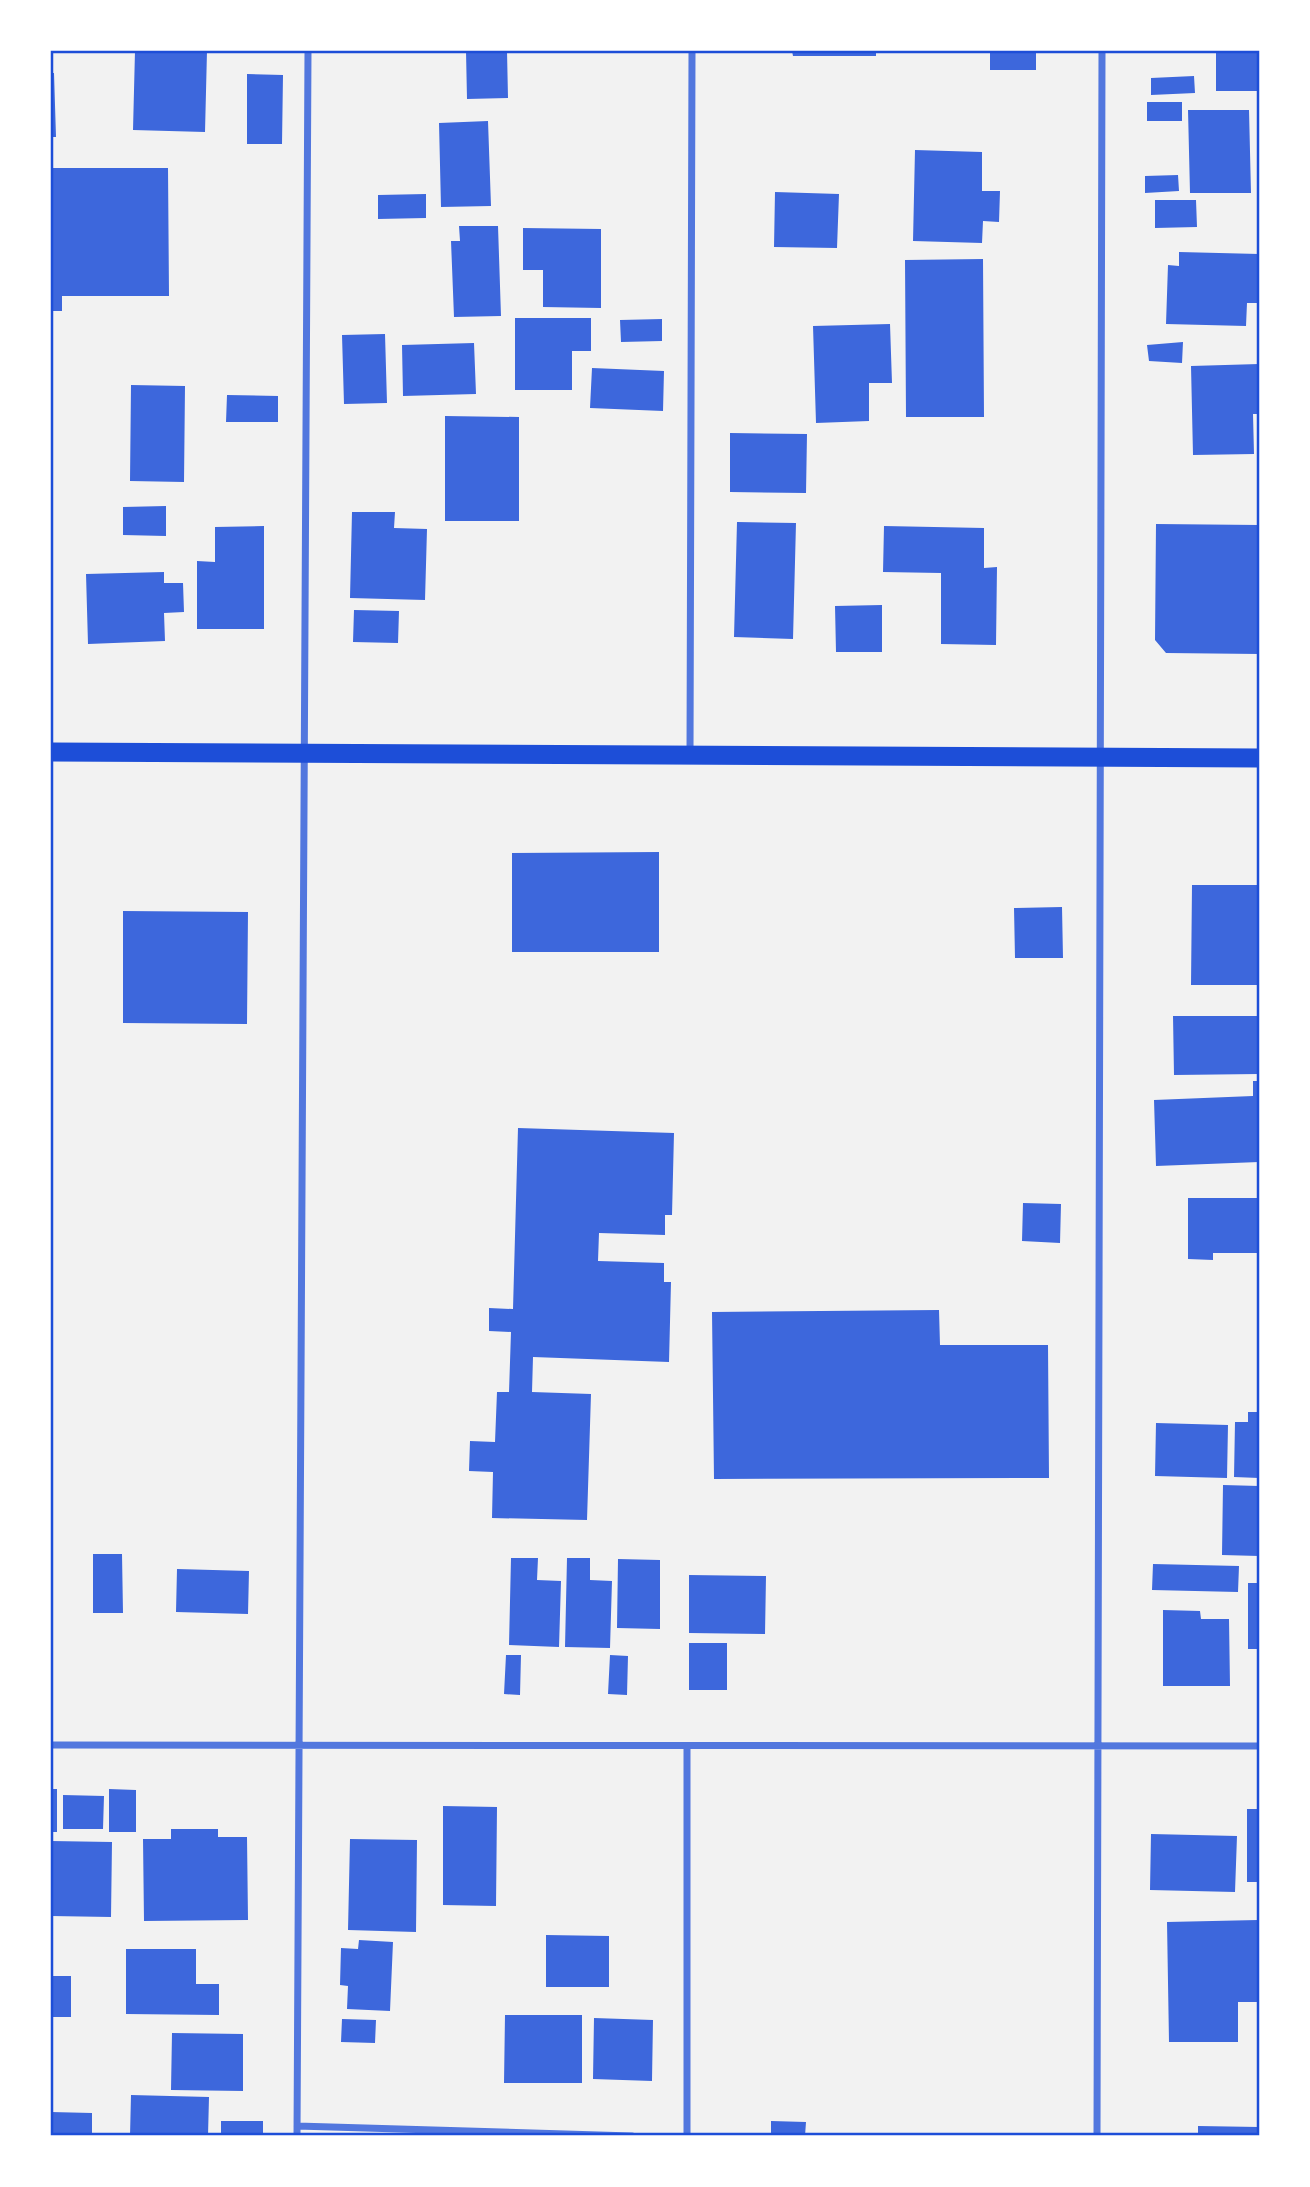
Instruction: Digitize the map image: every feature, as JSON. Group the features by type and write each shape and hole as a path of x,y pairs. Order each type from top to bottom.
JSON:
{"highway":[{"path":"51,752 1259,758"}],"street":[{"path":"297,2136 308,51"},
{"path":"690,754 692,51"},
{"path":"1097,2136 1102,51"},
{"path":"51,1745 1259,1746"},
{"path":"687,1746 687,2136"},
{"path":"297,2126 632,2136"}],"building":[{"path":"135,51 207,51 205,132 133,130"},
{"path":"466,51 507,51 508,98 467,99"},
{"path":"792,51 876,51 876,56 793,56"},
{"path":"990,51 1036,51 1036,70 990,70"},
{"path":"1216,51 1259,51 1259,91 1216,91"},
{"path":"51,73 54,73 56,137 51,137"},
{"path":"247,74 283,75 282,144 247,144"},
{"path":"1194,76 1195,93 1151,95 1151,78"},
{"path":"1147,102 1182,102 1182,121 1147,121"},
{"path":"1188,110 1249,110 1251,193 1190,193"},
{"path":"488,121 491,206 441,207 439,123"},
{"path":"915,150 982,152 982,191 1000,191 999,222 983,221 982,243 913,241"},
{"path":"51,168 168,168 169,296 62,296 62,311 51,311"},
{"path":"1178,175 1179,191 1145,193 1145,176"},
{"path":"775,192 839,194 837,248 774,247"},
{"path":"426,194 426,218 378,219 378,195"},
{"path":"1155,200 1196,200 1197,227 1155,228"},
{"path":"459,226 498,226 501,316 454,317 451,241 460,241"},
{"path":"523,228 601,229 601,308 543,307 543,270 523,270"},
{"path":"1179,252 1259,254 1259,303 1247,303 1246,326 1166,324 1168,265 1179,266"},
{"path":"983,259 984,417 906,417 905,260"},
{"path":"515,318 591,318 591,351 572,351 572,390 515,390"},
{"path":"662,319 662,341 621,342 620,320"},
{"path":"890,324 892,383 869,383 869,421 816,423 813,326"},
{"path":"385,334 387,403 344,404 342,335"},
{"path":"1183,342 1182,363 1149,361 1147,345"},
{"path":"474,343 476,394 403,396 402,345"},
{"path":"1259,364 1259,414 1253,414 1254,454 1193,455 1191,366"},
{"path":"592,368 664,371 663,411 590,408"},
{"path":"131,385 185,386 184,482 130,481"},
{"path":"227,395 278,396 278,422 226,422"},
{"path":"445,416 519,417 519,521 445,521"},
{"path":"730,433 807,434 806,493 730,492"},
{"path":"166,506 166,536 123,535 123,507"},
{"path":"352,512 395,512 394,528 427,529 425,600 350,598"},
{"path":"737,522 796,523 793,639 734,637"},
{"path":"1156,524 1259,525 1259,654 1166,653 1155,640"},
{"path":"264,526 264,629 197,629 197,561 215,562 215,527"},
{"path":"884,526 984,528 984,568 997,567 996,645 941,644 941,573 883,572"},
{"path":"164,572 164,583 183,583 184,612 164,613 165,641 88,644 86,574"},
{"path":"882,605 882,652 836,652 835,606"},
{"path":"354,610 399,611 398,643 353,642"},
{"path":"659,852 659,952 512,952 512,853"},
{"path":"1192,885 1259,885 1259,985 1191,985"},
{"path":"1062,907 1063,958 1015,958 1014,908"},
{"path":"123,911 248,912 247,1024 123,1023"},
{"path":"1173,1016 1259,1016 1259,1074 1174,1075"},
{"path":"1253,1081 1259,1081 1259,1162 1156,1166 1154,1100 1253,1096"},
{"path":"518,1128 674,1133 672,1215 665,1215 665,1235 599,1233 598,1261 664,1263 664,1282 671,1282 669,1362 533,1357 532,1392 591,1394 587,1520 492,1518 493,1472 469,1471 470,1441 495,1442 497,1392 509,1392 511,1332 489,1331 489,1308 513,1309"},
{"path":"1188,1198 1259,1198 1259,1253 1213,1253 1213,1260 1188,1259"},
{"path":"1023,1203 1061,1204 1060,1243 1022,1241"},
{"path":"939,1310 940,1345 1048,1345 1049,1478 714,1479 712,1312"},
{"path":"1248,1412 1259,1412 1259,1478 1234,1477 1235,1422 1248,1422"},
{"path":"1156,1423 1228,1425 1227,1478 1155,1476"},
{"path":"1223,1485 1259,1486 1259,1556 1222,1555"},
{"path":"93,1554 122,1554 123,1613 93,1613"},
{"path":"511,1558 538,1558 537,1580 561,1581 559,1647 509,1645"},
{"path":"567,1558 590,1558 590,1580 612,1581 610,1648 565,1647"},
{"path":"618,1559 660,1560 660,1629 617,1628"},
{"path":"1153,1564 1239,1566 1238,1592 1152,1590"},
{"path":"177,1569 249,1571 248,1614 176,1612"},
{"path":"689,1575 766,1576 765,1634 689,1633"},
{"path":"1248,1583 1259,1583 1259,1649 1248,1649"},
{"path":"1163,1610 1200,1611 1201,1619 1229,1619 1230,1686 1163,1686"},
{"path":"689,1643 727,1643 727,1690 689,1690"},
{"path":"506,1655 521,1655 520,1695 504,1694"},
{"path":"610,1655 628,1656 627,1695 608,1694"},
{"path":"51,1789 57,1789 57,1832 51,1832"},
{"path":"109,1789 136,1790 136,1832 109,1832"},
{"path":"63,1795 104,1796 103,1829 63,1829"},
{"path":"443,1806 497,1807 496,1906 443,1905"},
{"path":"1247,1809 1259,1809 1259,1882 1247,1882"},
{"path":"171,1829 218,1829 218,1837 247,1837 248,1920 144,1921 143,1839 171,1839"},
{"path":"1151,1834 1237,1836 1235,1892 1150,1890"},
{"path":"350,1839 417,1840 416,1932 348,1930"},
{"path":"51,1841 112,1842 111,1917 51,1916"},
{"path":"1258,1920 1259,2002 1238,2002 1238,2042 1169,2042 1167,1922"},
{"path":"546,1935 609,1936 609,1987 546,1987"},
{"path":"359,1940 393,1942 390,2011 347,2009 348,1986 340,1985 341,1948 358,1949"},
{"path":"126,1949 196,1949 196,1984 219,1984 219,2015 126,2014"},
{"path":"51,1976 71,1976 71,2017 51,2017"},
{"path":"505,2015 582,2015 582,2083 504,2083"},
{"path":"594,2018 653,2020 652,2081 593,2079"},
{"path":"342,2019 376,2020 375,2043 341,2042"},
{"path":"172,2033 243,2034 243,2091 171,2090"},
{"path":"131,2095 209,2097 208,2136 130,2136"},
{"path":"51,2112 92,2113 92,2136 51,2136"},
{"path":"221,2121 263,2121 263,2136 221,2136"},
{"path":"771,2121 806,2122 805,2136 771,2136"},
{"path":"1198,2126 1259,2127 1259,2136 1198,2136"}]}
